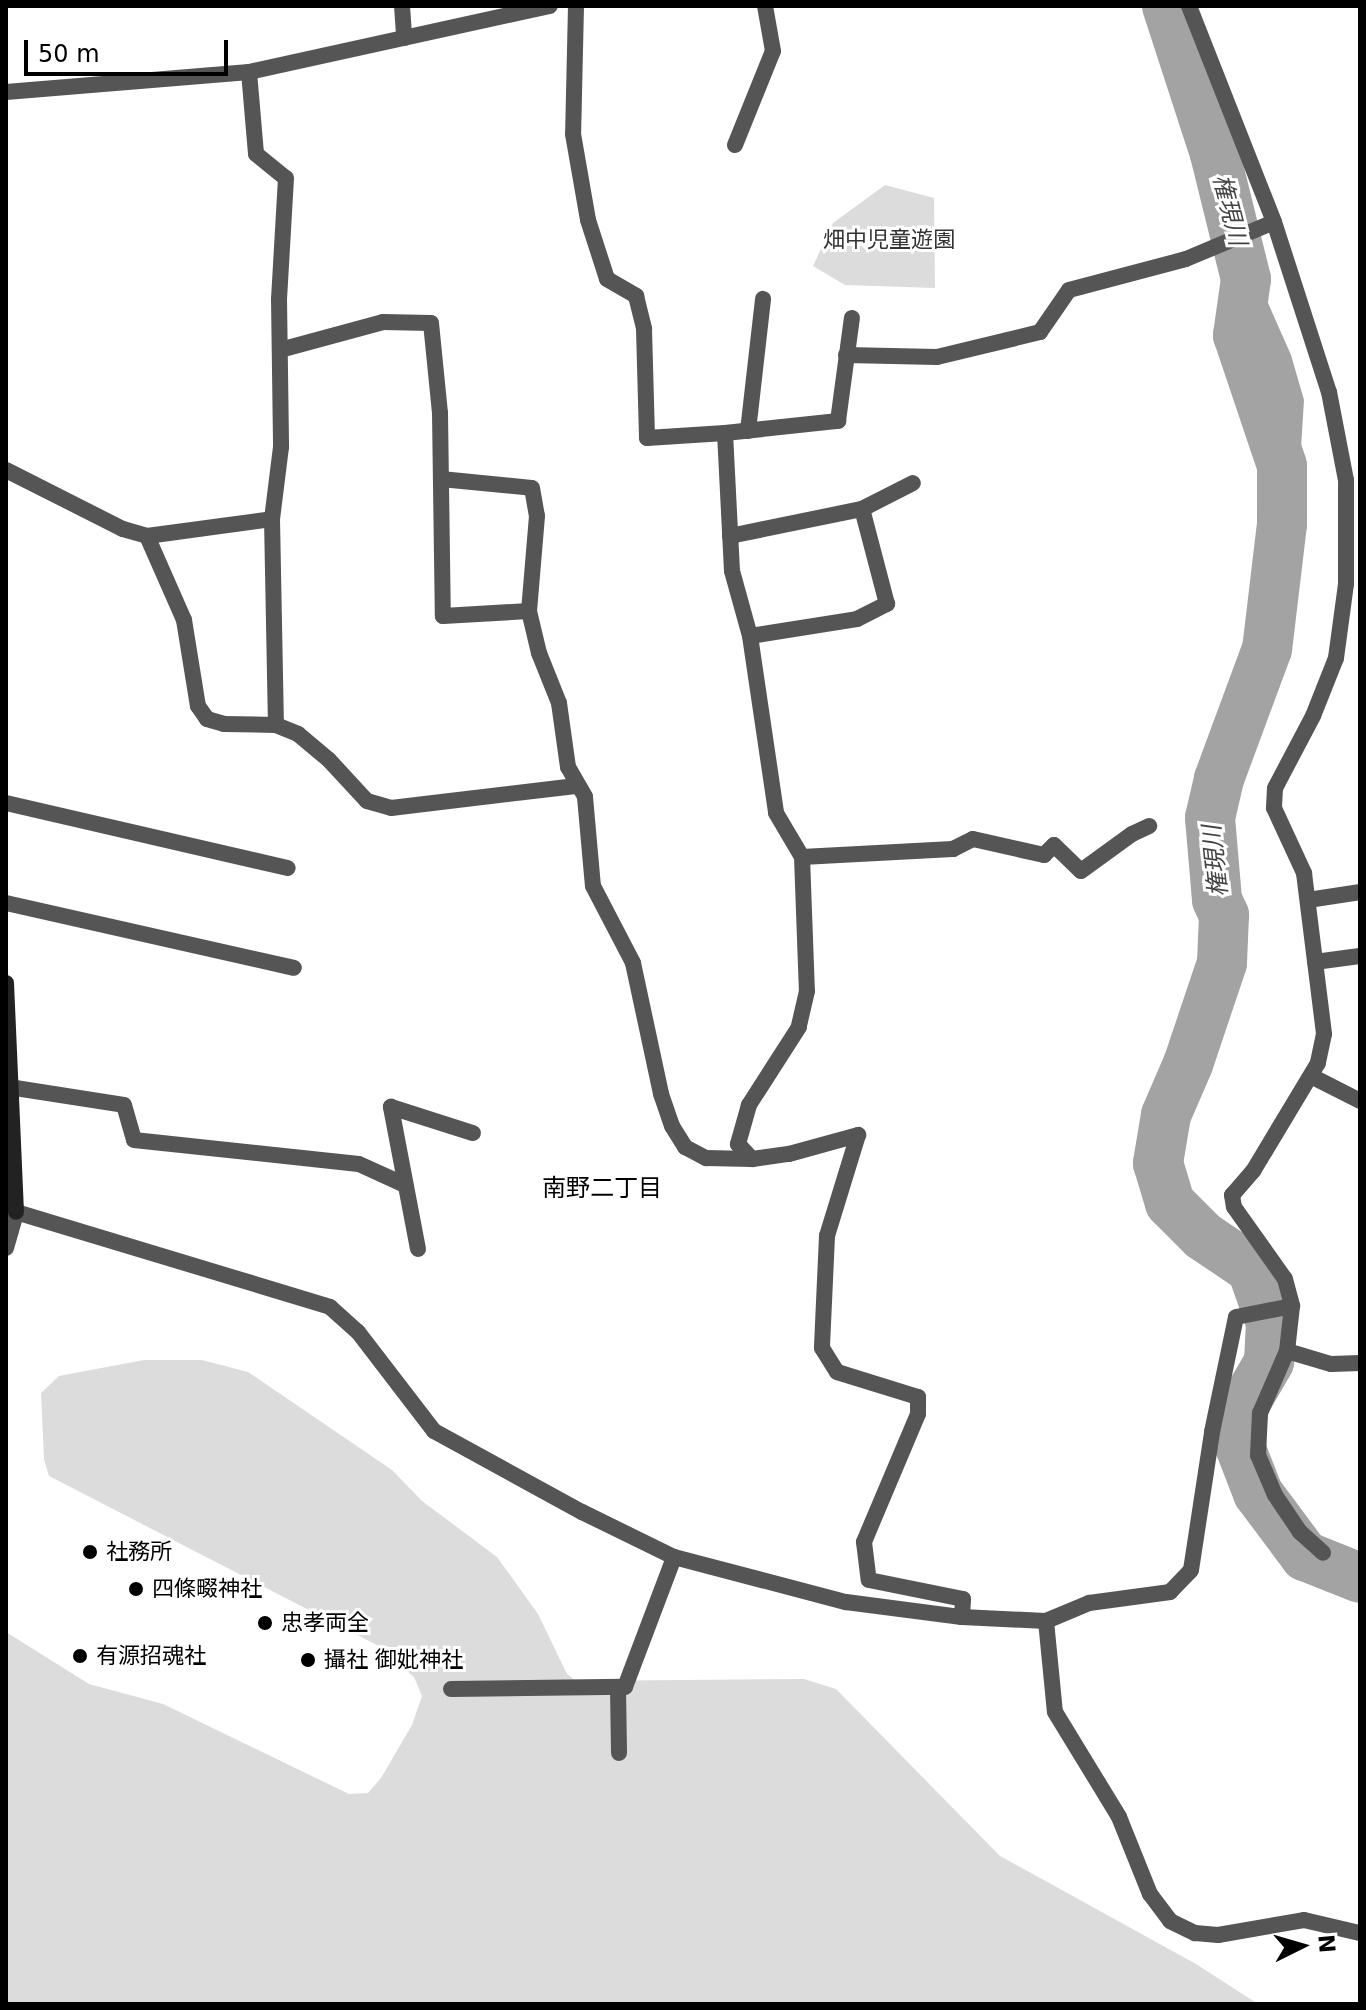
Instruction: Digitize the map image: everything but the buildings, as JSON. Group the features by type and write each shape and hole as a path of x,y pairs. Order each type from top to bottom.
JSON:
{"street":[{"path":"402,6 404,38"},
{"path":"6,92 249,72 519,9 550,6"},
{"path":"576,6 573,134 588,220 607,279 636,296 644,329 647,438 838,421 852,318"},
{"path":"735,145 773,51 765,6"},
{"path":"1189,6 1274,222 1329,392 1353,480 1346,584 1336,658 1313,716 1275,788 1274,808 1304,873 1324,1034 1318,1063 1311,1076 1253,1171 1232,1195 1234,1207 1285,1279 1287,1351 1260,1413 1258,1455 1275,1495 1300,1532 1323,1553"},
{"path":"249,72 256,154 286,178 280,350 281,447 272,519 276,725"},
{"path":"846,355 937,357 1040,332 1069,290 1186,259 1274,222"},
{"path":"748,431 763,299"},
{"path":"280,350 383,322 431,323 440,413 443,616 529,611"},
{"path":"725,433 732,571 750,636 776,813 802,857 807,991 799,1027 749,1105 738,1144 752,1159"},
{"path":"6,470 123,529 147,536 272,519"},
{"path":"441,479 532,488 537,516 529,611 539,653 559,703 568,767 576,786 585,797 593,886 633,963 661,1094 672,1126 685,1147 706,1158 752,1159 789,1154 858,1135 827,1236 822,1348 837,1372 918,1397 918,1414 864,1542 869,1580 963,1599 962,1617"},
{"path":"730,536 862,509 913,483"},
{"path":"750,636 857,619 887,604 862,509"},
{"path":"147,536 184,620 198,706 207,719 224,724 276,725 298,734 329,760 367,801 391,808 576,786"},
{"path":"6,803 288,868"},
{"path":"802,857 953,849 973,839 1044,855 1054,845 1081,871 1132,834 1149,826"},
{"path":"1308,900 1360,892"},
{"path":"6,903 294,968"},
{"path":"1315,962 1360,956"},
{"path":"6,983 16,1212 6,1248"},
{"path":"1311,1076 1360,1101"},
{"path":"9,1087 124,1105 134,1140 359,1164 405,1185"},
{"path":"418,1249 391,1107 473,1133"},
{"path":"16,1212 330,1307 358,1332 434,1431 582,1512 674,1557 846,1602 962,1617 1046,1621 1089,1603 1170,1592 1191,1570 1212,1432 1236,1317 1284,1308"},
{"path":"1287,1351 1331,1364 1360,1363"},
{"path":"451,1689 625,1687 674,1557"},
{"path":"1046,1621 1055,1712 1119,1817 1150,1894 1170,1921 1195,1933 1218,1935 1304,1920 1360,1933"},
{"path":"618,1688 619,1753"}],"green space":[{"name":"畑中児童遊園","path":"885,185 934,198 935,288 845,285 813,266 833,223"},
{"path":"144,1360 202,1360 248,1372 392,1470 422,1501 497,1557 538,1614 567,1674 576,1681 804,1679 836,1689 1000,1856 1196,1964 1258,2004 6,2004 6,1632 89,1684 163,1704 349,1794 368,1793 381,1778 412,1725 422,1696 414,1677 375,1644 49,1476 44,1459 41,1393 59,1376"}],"shaded area":[{"path":"1261,287 1291,355 1304,400 1300,464 1274,473 1230,323 1238,292"}],"waterway":[{"name":"権現川","path":"1167,6 1215,154 1246,279 1238,335 1282,466 1282,524 1267,649 1219,779 1210,818 1217,900 1224,915 1222,963 1188,1064 1166,1115 1158,1163 1170,1203 1203,1236 1252,1269 1271,1323 1269,1362 1244,1405 1239,1444 1258,1493 1305,1556 1360,1578"}],"place":[{"name":"社務所","path":"90,1552"},
{"name":"四條畷神社","path":"136,1589"},
{"name":"忠孝両全","path":"265,1623"},
{"name":"有源招魂社","path":"80,1656"},
{"name":"攝社 御妣神社","path":"308,1660"}],"district":[{"name":"南野二丁目","path":"602,1189"}]}
